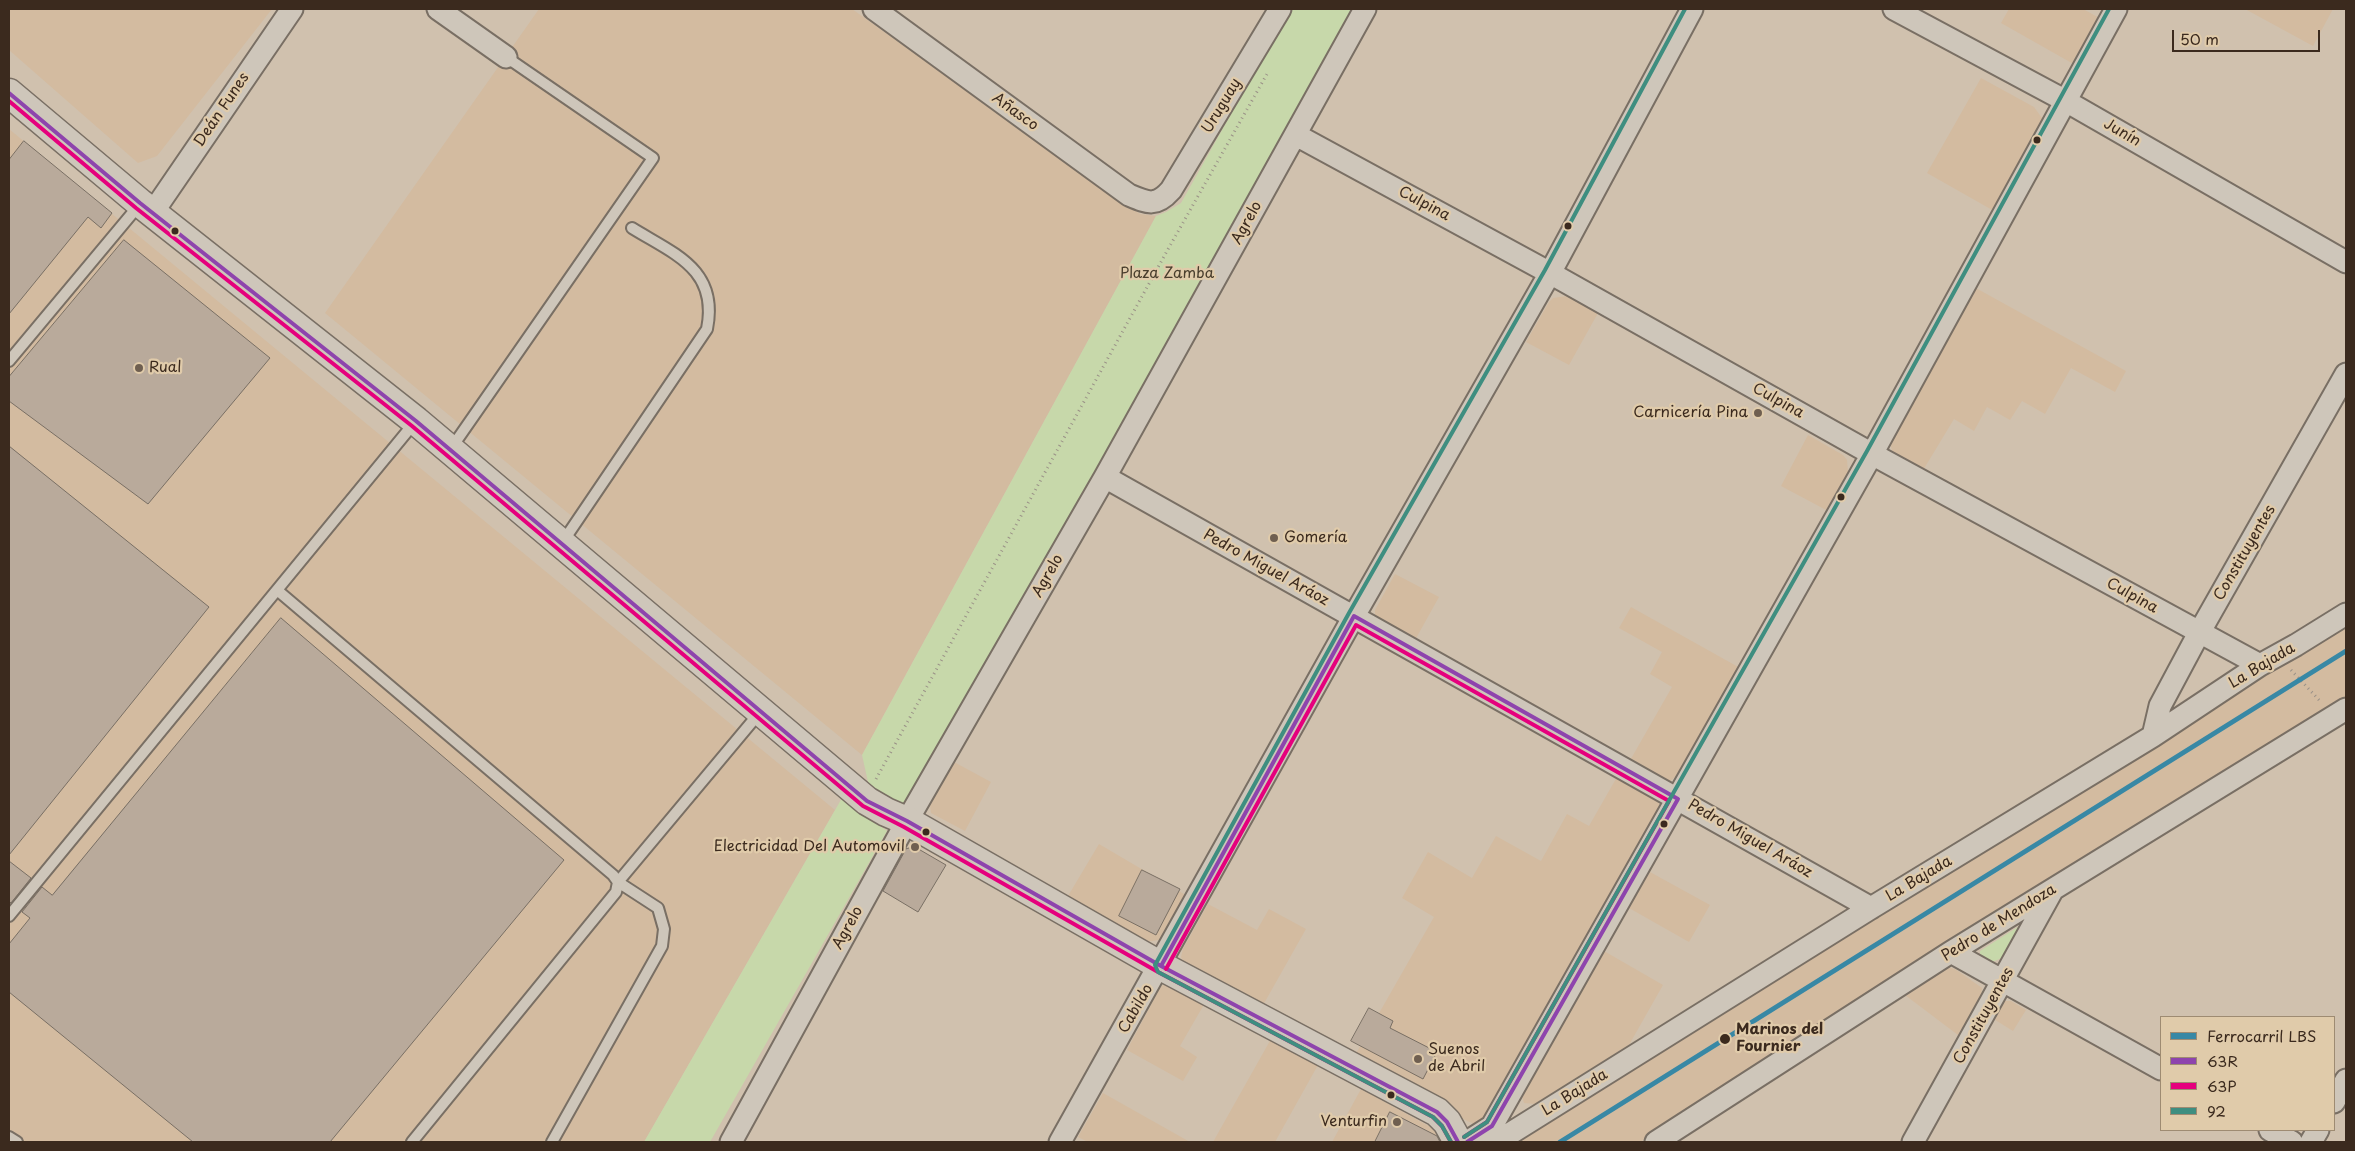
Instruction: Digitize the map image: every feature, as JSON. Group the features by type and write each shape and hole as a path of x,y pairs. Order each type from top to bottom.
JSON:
{"street":[{"name":"Deán Funes","path":"147,207 292,9"},
{"path":"438,9 506,57"},
{"name":"Añasco","path":"874,9 1129,195 1147,202 1162,200"},
{"name":"Uruguay","path":"1162,200 1181,176 1280,9"},
{"name":"Agrelo","path":"731,1142 907,821 1105,477 1365,9"},
{"name":"Cabildo","path":"1060,1142 1161,966 1354,616 1550,273 1692,9"},
{"name":"Junín","path":"1894,9 2064,100 2346,262"},
{"path":"1467,1142 1492,1126 1872,454 2064,100 2116,9"},
{"path":"9,93 147,207 450,450 867,801 907,821 1161,966 1437,1112 1447,1122 1458,1142"},
{"name":"Culpina","path":"1296,135 1550,273 1872,454 2199,633 2268,660"},
{"name":"Constituyentes","path":"2153,736 2160,706 2199,633 2346,374"},
{"name":"Pedro Miguel Aráoz","path":"1105,477 1871,908"},
{"name":"La Bajada","path":"1489,1142 1519,1127 1871,908 2153,736 2268,660 2346,614"},
{"name":"Pedro de Mendoza","path":"1656,1142 1951,952 2343,711"},
{"name":"Constituyentes","path":"1913,1142 2054,888"},
{"path":"1951,952 2160,1068"},
{"path":"2335,1100 2346,1080"},
{"path":"2272,1131 2292,1142"}],"lane":[{"path":"450,450 653,158 506,57"},
{"path":"9,361 147,207"},
{"path":"561,544 707,329 710,316 708,297 700,277 692,266 632,228"},
{"path":"9,916 416,422"},
{"path":"277,590 613,875 618,882 658,908 664,929 662,946 552,1142"},
{"path":"412,1142 616,892 618,882 761,712"},
{"path":"9,1137 17,1142"}],"path":[{"path":"875,782 1157,269 1270,69"},
{"path":"2268,660 2343,711"}],"shaded area":[{"path":"9,9 272,9 157,156 138,163 9,50"},
{"path":"539,9 852,9 1140,214 1156,216 862,755 325,313"},
{"path":"2009,9 2083,9 2103,20 2077,66 2001,23"},
{"path":"2245,9 2333,9 2313,46"},
{"path":"1981,78 2034,107 2042,118 2042,124 1994,211 1927,173"},
{"path":"9,129 835,810 644,1142 9,1142"},
{"path":"1974,287 2126,371 2115,392 2071,368 2045,414 2022,401 2010,420 1987,407 1974,431 1954,419 1922,472 1893,455 1889,438"},
{"path":"1567,296 1598,313 1569,365 1526,342 1549,302 1553,298"},
{"path":"1808,435 1843,455 1847,460 1848,472 1828,511 1781,486"},
{"path":"1395,574 1439,597 1414,642 1375,618 1375,610"},
{"path":"1631,607 1740,668 1680,773 1669,782 1628,764 1672,687 1650,674 1662,652 1619,628"},
{"path":"2346,622 2346,702 1640,1142 1505,1142"},
{"path":"954,762 991,782 965,831 931,813 930,805"},
{"path":"1617,777 1656,798 1659,803 1659,810 1489,1119 1475,1124 1467,1121 1354,1057 1434,917 1402,898 1428,852 1472,878 1496,836 1541,861 1567,814 1589,826"},
{"path":"1099,844 1189,897 1164,939 1146,942 1068,896"},
{"path":"1650,872 1710,905 1689,942 1629,908"},
{"path":"1208,904 1257,930 1269,909 1306,929 1262,1007 1184,963 1181,957 1183,949"},
{"path":"1604,951 1663,985 1629,1045 1535,1104 1524,1103 1521,1093"},
{"path":"1947,967 1955,969 1982,988 1981,997 1958,1035 1901,992 1936,969"},
{"path":"1169,983 1206,1001 1180,1046 1197,1057 1183,1081 1127,1050 1161,986"},
{"path":"2005,1001 2011,1001 2026,1010 2013,1031 1992,1018 2000,1005"},
{"path":"1271,1039 1318,1065 1275,1142 1213,1142"},
{"path":"1361,1089 1436,1130 1438,1142 1332,1142"},
{"path":"1103,1093 1190,1142 1088,1142 1078,1137"}],"green space":[{"name":"Plaza Zamba","path":"1290,9 1353,9 1220,259 907,808 870,791 862,755 1156,216 1181,203"},
{"path":"842,798 887,831 710,1142 644,1142"},
{"path":"2021,925 2007,956 1992,962 1980,957 1980,951"}],"building":[{"path":"24,141 112,213 101,228 88,217 9,314 9,160"},
{"name":"Rual","path":"124,240 270,358 148,504 9,401 9,377"},
{"path":"9,446 209,607 9,855"},
{"path":"281,618 564,860 330,1142 193,1142 9,992 9,944 30,918 22,912 42,887 52,895"},
{"path":"915,847 946,865 918,912 883,891 906,849"},
{"path":"9,861 31,878 11,903 9,901"},
{"path":"1142,870 1180,889 1156,935 1119,916"},
{"path":"1369,1008 1393,1021 1390,1028 1437,1052 1423,1079 1351,1041"},
{"name":"Venturfin","path":"1390,1112 1437,1136 1440,1142 1375,1142"}],"rail line":[{"name":"LBS","path":"1560,1142 2346,651"}],"transit line":[{"name":"92","path":"1451,1142 1442,1126 1433,1117 1158,972 1155,965 1349,613 1545,270 1685,9"},
{"name":"92","path":"1464,1137 1487,1122 1867,451 2109,9"},
{"name":"63R","path":"9,93 140,203 416,421 867,801 907,821 1161,966 1437,1112 1447,1122 1458,1142"},
{"name":"63P","path":"9,101 136,208 412,426 863,806 904,827 1158,972 1433,1117 1442,1126 1451,1142"},
{"name":"63R","path":"1161,966 1354,616 1678,799 1492,1126 1467,1142"},
{"name":"63P","path":"1166,969 1356,625 1669,801 1487,1122 1464,1137"}],"place":[{"name":"Rual","path":"139,368"},
{"name":"Carnicería Pina","path":"1758,413"},
{"name":"Gomería","path":"1274,538"},
{"name":"Electricidad Del Automovil","path":"915,847"},
{"name":"Marinos del Fournier","path":"1725,1039"},
{"name":"Suenos de Abril","path":"1418,1059"},
{"name":"Venturfin","path":"1397,1122"}]}
